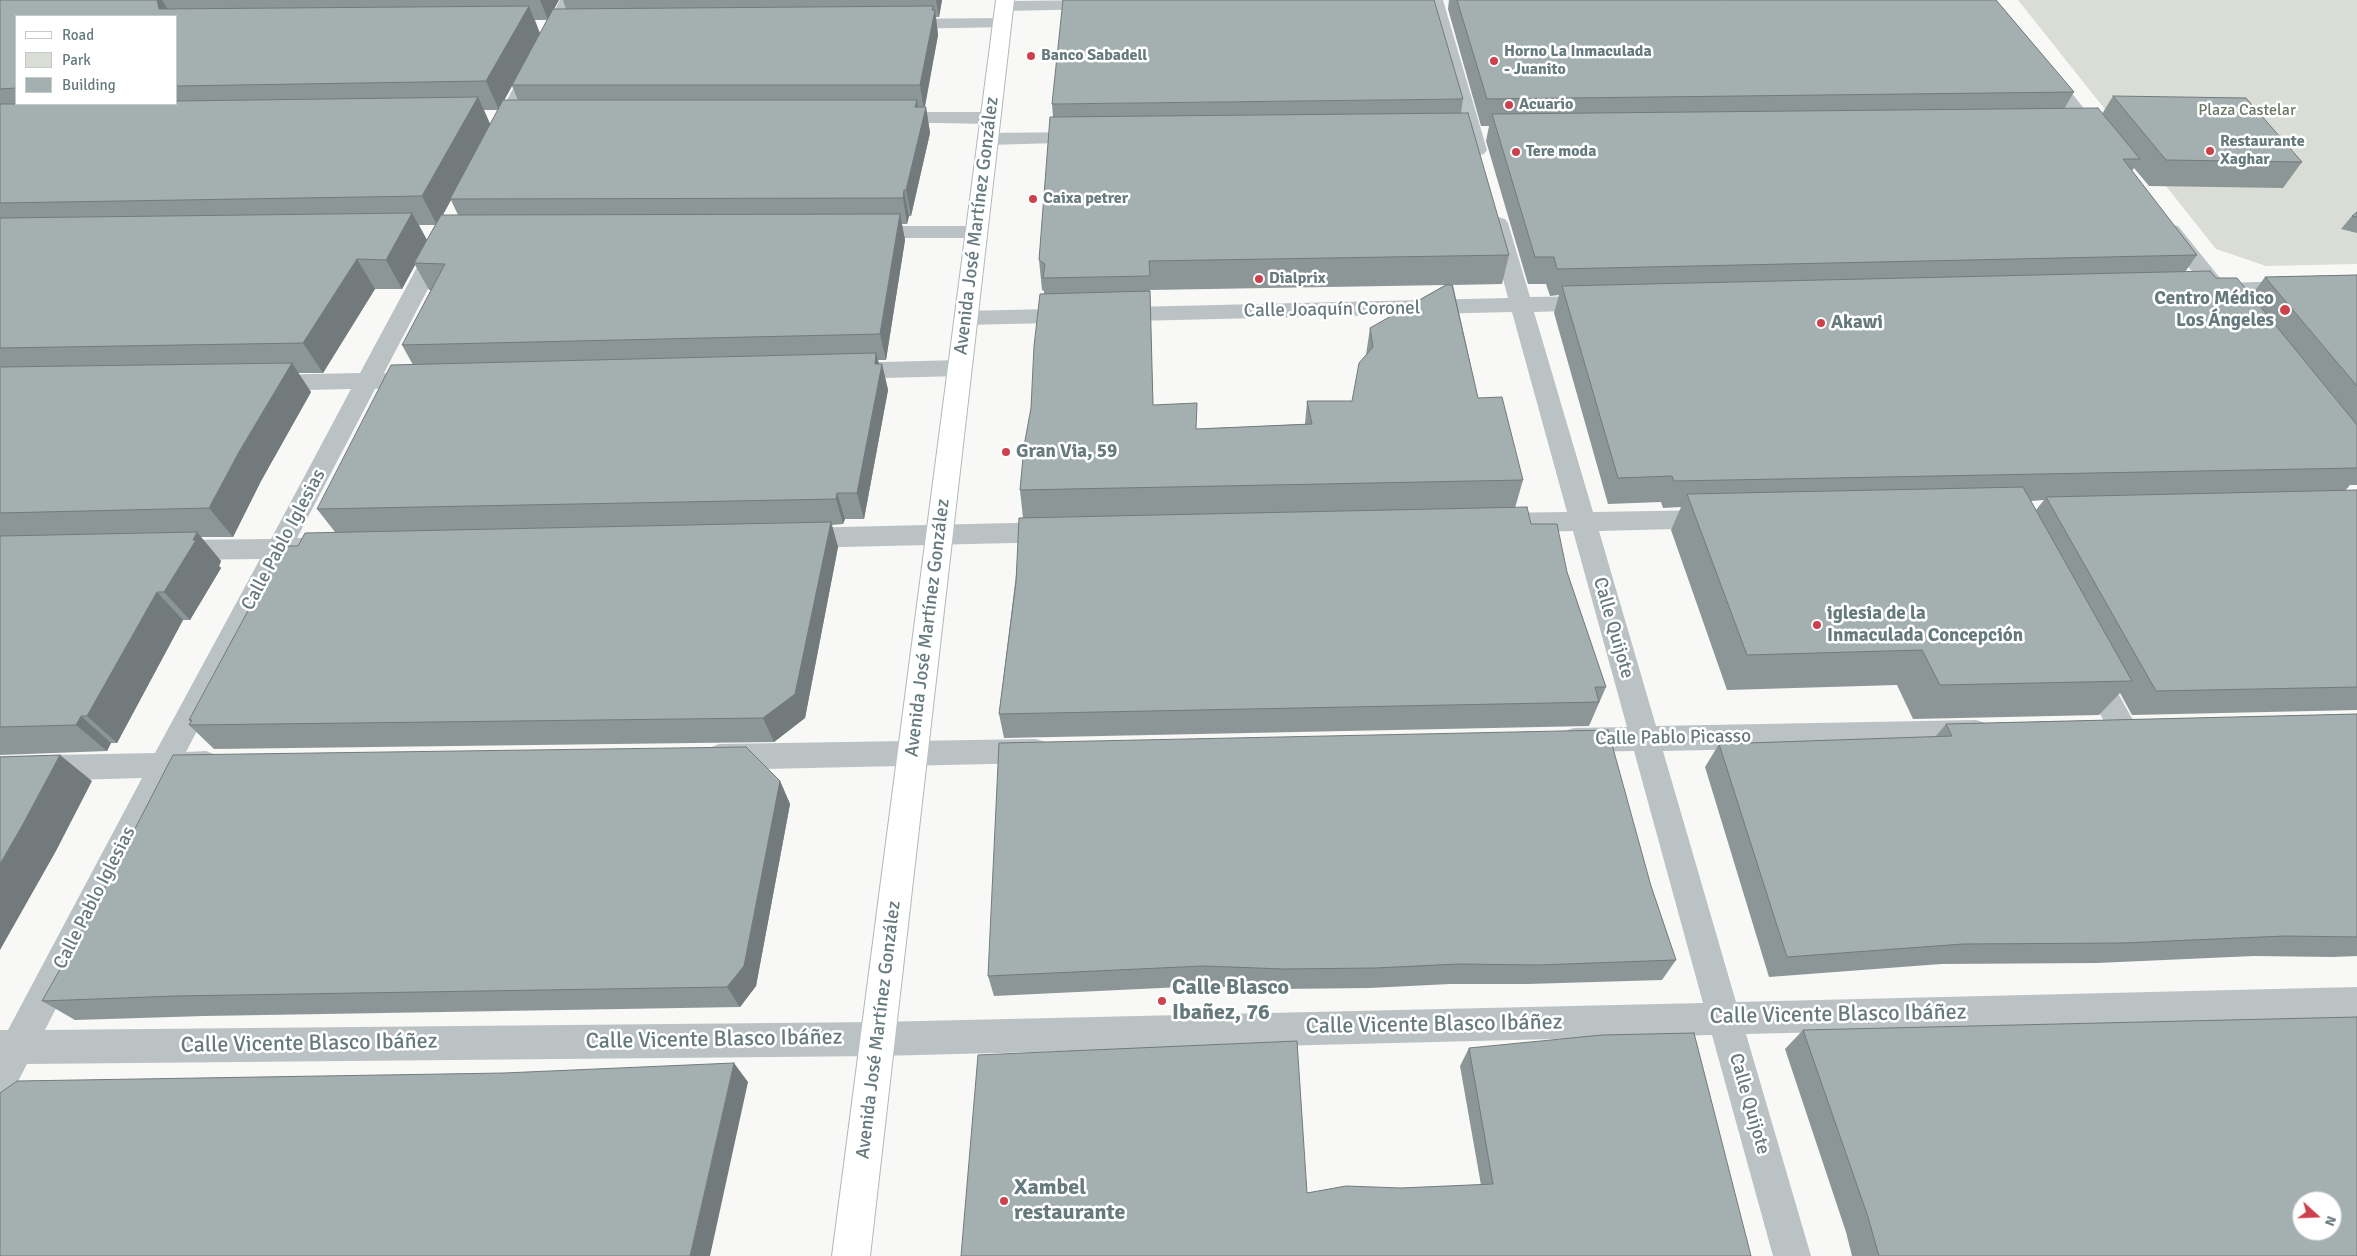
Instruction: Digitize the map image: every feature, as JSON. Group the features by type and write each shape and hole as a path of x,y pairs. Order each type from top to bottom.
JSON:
{"street":[{"path":"488,153 569,0"},
{"path":"1434,0 1483,170"},
{"path":"882,24 1004,10 1116,4"},
{"name":"Avenida José Martínez González","path":"851,1256 1004,10"},
{"path":"2035,60 2079,128 2107,151"},
{"path":"871,118 1106,138"},
{"name":"Calle Quijote","path":"1491,198 1792,1256"},
{"path":"2156,212 2242,320"},
{"name":"Calle Pablo Iglesias","path":"0,1081 9,1047 164,765 368,382 445,231"},
{"path":"847,232 976,232"},
{"path":"2188,290 2357,286"},
{"name":"Calle Joaquín Coronel","path":"966,318 1620,303"},
{"path":"827,371 960,368"},
{"path":"249,383 408,381"},
{"path":"1474,524 1740,518"},
{"path":"779,538 1079,532"},
{"path":"150,551 344,547"},
{"path":"2081,651 2123,729"},
{"path":"2094,730 2152,728"},
{"name":"Calle Pablo Picasso","path":"1552,740 2006,731"},
{"path":"690,757 1060,751"},
{"path":"0,769 234,764"},
{"name":"Calle Vicente Blasco Ibáñez","path":"9,1047 878,1039 2357,1003"}],"green space":[{"name":"Plaza Castelar","path":"2018,0 2357,0 2357,264 2266,266 2216,249"}],"building":[{"path":"0,0 157,0 159,9 529,6 486,81 178,86 178,15 15,15 15,88 0,89"},
{"path":"1063,0 1434,0 1463,99 1052,104"},
{"path":"1457,0 1996,0 2074,92 1487,99"},
{"path":"933,6 932,10 935,10 920,85 512,85 553,9"},
{"path":"2113,96 2246,98 2302,162 2166,160"},
{"path":"478,97 422,196 0,203 0,104 178,105 178,101"},
{"path":"503,100 917,100 915,107 926,107 903,198 450,199"},
{"path":"2098,108 2140,159 2123,159 2197,255 1557,269 1554,257 1535,257 1492,114"},
{"path":"1468,113 1509,255 1149,261 1150,276 1043,278 1045,264 1039,260 1050,117"},
{"path":"412,213 386,260 357,259 303,343 0,348 0,218"},
{"path":"900,214 880,334 402,345 445,264 414,263 441,215"},
{"path":"2210,271 2216,278 2237,278 2357,425 2357,468 1674,481 1672,476 1618,478 1562,286"},
{"path":"2357,275 2357,386 2265,277"},
{"path":"1446,285 1452,285 1478,398 1502,397 1523,480 1020,490 1024,446 1031,408 1034,346 1040,294 1150,291 1153,405 1197,403 1196,429 1312,424 1307,401 1352,401 1359,363 1373,347 1370,328"},
{"path":"876,353 875,364 882,364 857,493 837,493 836,499 317,509 391,365"},
{"path":"292,363 239,452 209,508 0,513 0,367"},
{"path":"2023,487 2132,681 1940,685 1922,650 1747,655 1687,494"},
{"path":"2357,490 2357,687 2156,691 2046,497"},
{"path":"1527,507 1531,524 1557,524 1567,572 1606,687 1595,687 1599,702 999,714 1016,582 1019,518"},
{"path":"831,522 795,694 763,718 189,725 192,720 189,720 283,546 298,546 305,533"},
{"path":"197,532 193,540 196,540 164,592 157,592 87,716 81,716 76,725 0,727 0,536"},
{"path":"2357,714 2357,937 2285,936 2123,943 1963,944 1787,957 1719,744 1952,736 1946,724"},
{"path":"1608,730 1651,886 1676,960 1538,965 1458,964 1375,968 1284,969 1203,966 988,976 999,743"},
{"path":"746,747 780,781 744,966 727,987 175,996 42,1001 88,920 173,755"},
{"path":"60,755 22,826 0,864 0,757"},
{"path":"2357,1017 2357,1256 1879,1256 1868,1217 1803,1030"},
{"path":"1694,1033 1751,1256 961,1256 978,1055 1297,1041 1307,1193 1346,1186 1401,1188 1493,1184 1469,1048 1602,1035"},
{"path":"734,1063 690,1256 0,1256 0,1093 17,1081 504,1073"}],"place":[{"name":"Banco Sabadell","path":"1031,56"},
{"name":"Horno La Inmaculada - Juanito","path":"1494,61"},
{"name":"Acuario","path":"1509,105"},
{"name":"Restaurante Xaghar","path":"2210,151"},
{"name":"Tere moda","path":"1516,152"},
{"name":"Caixa petrer","path":"1033,199"},
{"name":"Dialprix","path":"1259,279"},
{"name":"Centro Médico Los Ángeles","path":"2285,310"},
{"name":"Akawi","path":"1821,323"},
{"name":"Gran Via, 59","path":"1006,452"},
{"name":"iglesia de la Inmaculada Concepción","path":"1817,625"},
{"name":"Calle Blasco Ibañez, 76","path":"1162,1001"},
{"name":"Xambel restaurante","path":"1004,1201"}]}
